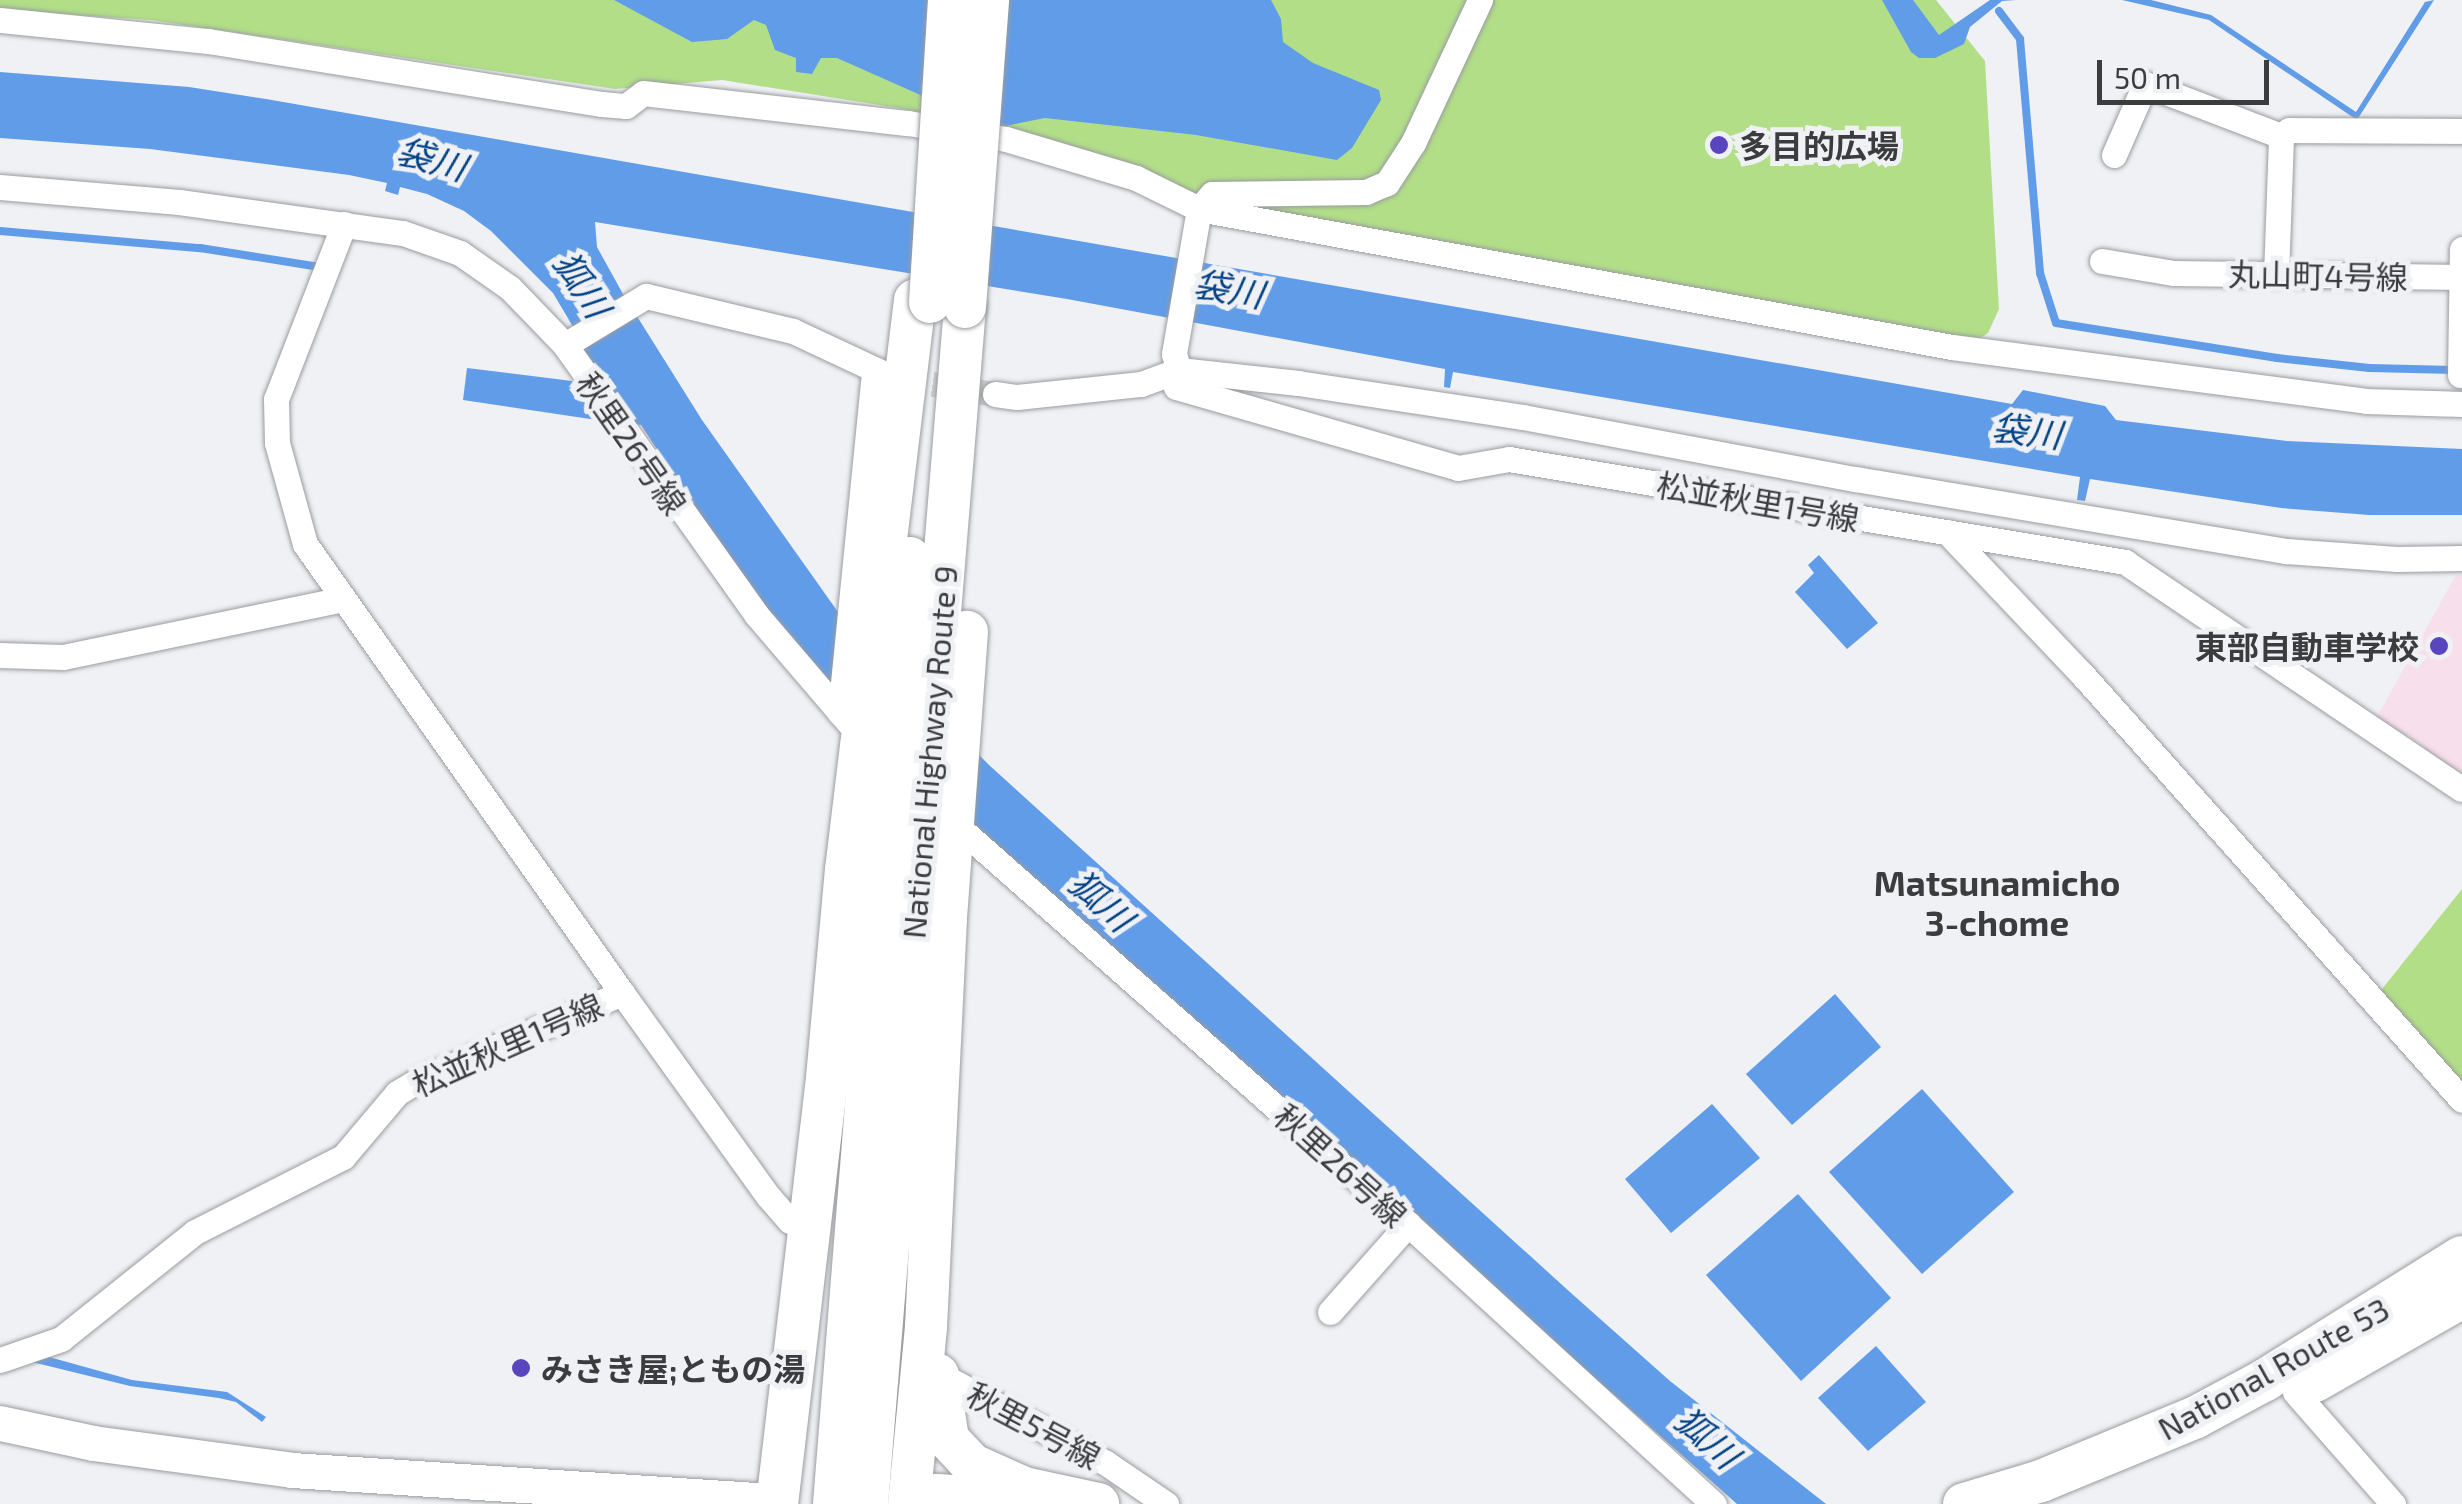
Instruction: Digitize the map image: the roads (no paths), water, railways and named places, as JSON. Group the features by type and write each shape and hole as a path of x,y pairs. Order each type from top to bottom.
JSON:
{"highway":[{"name":"National Highway Route 9","path":"834,1504 856,1441 948,810 948,304 962,80 950,0"},
{"name":"National Highway Route 9","path":"962,80 988,0"},
{"name":"National Highway Route 9","path":"867,1504 856,1441 894,755 874,637 948,304"},
{"path":"825,1504 777,1502 826,1088 848,715 874,637"},
{"path":"909,1504 926,1326 937,1144 948,810"},
{"path":"937,1144 937,1344 948,1438 971,1464 996,1478 1100,1504"},
{"name":"National Route 53","path":"2061,1504 2179,1454 2240,1408 2462,1258"},
{"name":"National Route 53","path":"1964,1504 2296,1392 2462,1296"},
{"path":"919,1504 937,1495 1100,1504"}],"main road":[{"path":"0,1422 93,1442 292,1470 777,1502"}],"street":[{"path":"1176,362 1197,215 1212,194 1366,192 1386,184 1413,144 1480,0"},
{"path":"0,20 245,46 602,104 626,106 643,94 908,123 1006,140 1136,178 1197,215 1952,347 2366,401 2462,404"},
{"path":"2114,155 2145,84 2281,136"},
{"path":"2281,136 2289,130 2462,131"},
{"path":"2276,275 2281,136"},
{"path":"0,187 179,202 403,233 460,252 572,341"},
{"path":"344,224 276,400 277,443 305,544 622,993"},
{"path":"2460,375 2462,249"},
{"name":"丸山町4号線","path":"2102,261 2174,273 2461,277"},
{"name":"秋里26号線","path":"848,715 756,614 572,341 646,296 793,331 883,374 874,637"},
{"path":"995,394 1017,397 1141,384 1176,362 1523,417 1855,479 2286,551 2397,559 2462,558"},
{"name":"松並秋里1号線","path":"1176,362 1176,387 1458,468 1508,458 2125,562 2462,789"},
{"path":"1947,532 2107,702 2462,1100"},
{"path":"0,654 63,657 342,599"},
{"name":"秋里26号線","path":"948,810 1714,1504"},
{"name":"松並秋里1号線","path":"0,1360 61,1339 194,1232 343,1157 397,1093 419,1080 622,993 768,1196 790,1221 808,1225"},
{"path":"1330,1312 1408,1224"},
{"name":"秋里5号線","path":"952,1381 1106,1462 1166,1504"},
{"path":"2296,1392 2394,1504"}],"water":[{"path":"614,0 1271,0 1281,19 1283,42 1313,63 1379,90 1381,100 1352,148 1337,160 1196,135 1045,118 995,128 837,58 821,58 812,74 796,72 796,58 775,50 766,25 754,20 727,39 692,42"},
{"path":"1882,0 1913,0 1939,35 1990,0 2016,0 2002,1 1970,27 1964,44 1935,58 1919,58 1911,52"},
{"path":"2122,0 2151,0 2211,15 2356,112 2425,2 2434,0 2357,120 2209,20"},
{"path":"0,72 189,87 266,99 2012,404 2023,390 2105,406 2116,420 2287,441 2462,449 2462,515 2369,515 2281,508 2090,479 2085,501 2077,500 2080,477 1453,372 1450,388 1444,387 1445,369 1067,299 595,222 597,247 623,294 702,420 838,612 989,765 1571,1293 1670,1381 1826,1504 1737,1504 1025,873 828,688 728,558 641,425 633,424 611,387 579,350 585,347 553,293 491,231 464,211 427,194 400,187 398,195 385,191 387,183 349,175 150,149 0,138"},
{"path":"467,368 572,381 597,420 463,400"},
{"path":"1819,555 1878,623 1847,649 1795,592 1814,573 1808,565"},
{"path":"1835,994 1881,1047 1792,1125 1746,1074"},
{"path":"1922,1089 2014,1192 1922,1274 1829,1172"},
{"path":"1712,1104 1760,1158 1671,1233 1625,1179"},
{"path":"1798,1194 1891,1298 1801,1381 1706,1275"},
{"path":"1876,1346 1926,1402 1868,1451 1818,1398"},
{"path":"31,1352 132,1380 227,1392 266,1417 262,1422 236,1402 219,1398 130,1386 28,1361"}],"waterway":[{"path":"1999,11 2020,39 2040,273 2056,323 2277,358 2369,368 2454,370"},
{"path":"0,231 200,248 320,267"}],"tunnel":[{"path":"896,378 995,394"}],"place":[{"name":"多目的広場","path":"1719,145"},
{"name":"東部自動車学校","path":"2439,646"},
{"name":"みさき屋;ともの湯","path":"521,1368"}],"district":[{"name":"Matsunamicho 3-chome","path":"1997,902"}],"water label":[{"name":"袋川","path":"432,158"},
{"name":"狐川","path":"583,284"},
{"name":"袋川","path":"1229,288"},
{"name":"袋川","path":"2027,430"},
{"name":"狐川","path":"1102,900"},
{"name":"狐川","path":"1708,1437"}]}
